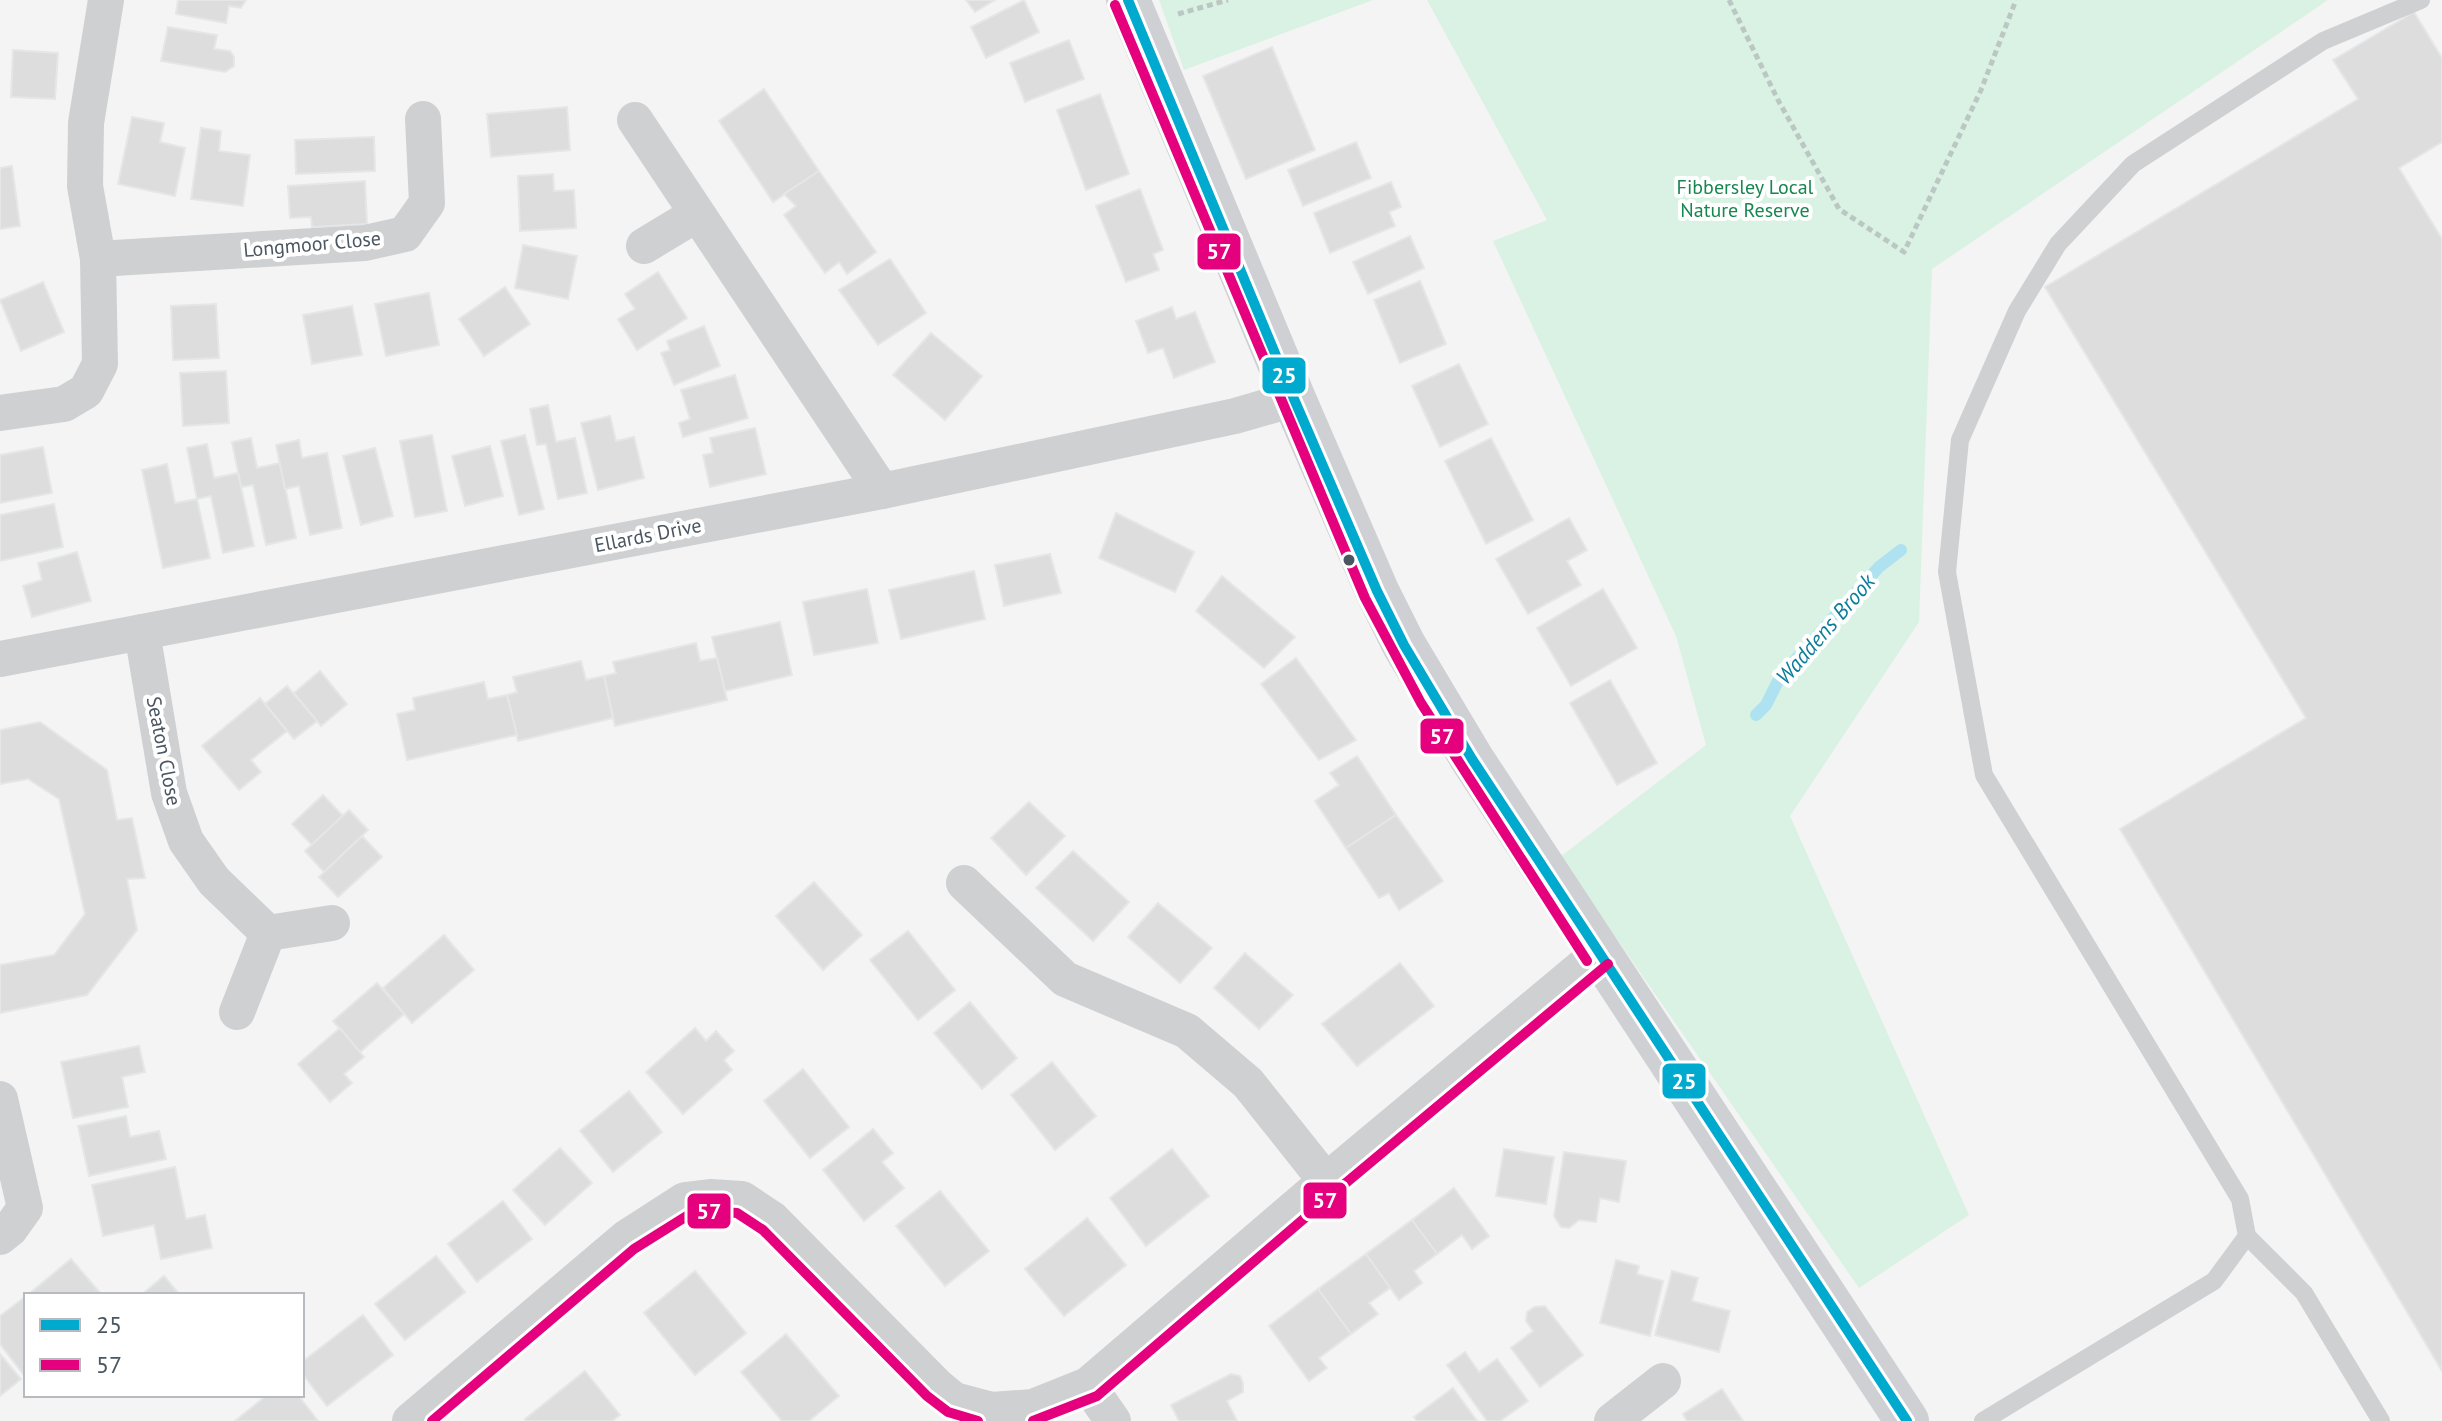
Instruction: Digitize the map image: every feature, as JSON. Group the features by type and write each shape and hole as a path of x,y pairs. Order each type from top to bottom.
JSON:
{"main road":[{"path":"1134,13 1294,399 1377,591 1404,645 1472,759 1907,1421"}],"street":[{"path":"0,413 64,404 86,391 100,364 98,259 85,186 86,123 106,0"},
{"name":"Longmoor Close","path":"98,259 365,243 405,234 427,203 423,119"},
{"path":"635,120 882,491"},
{"path":"644,246 697,214"},
{"name":"Ellards Drive","path":"0,659 882,491 1235,416 1294,399"},
{"name":"Seaton Close","path":"142,632 169,793 186,841 214,881 268,933"},
{"path":"964,883 1065,979 1187,1031 1248,1083 1326,1181"},
{"path":"237,1012 268,933 332,923"},
{"path":"425,1416 626,1238 685,1200 710,1197 742,1199 772,1219 954,1400 991,1410 1033,1407 1088,1385 1599,953"},
{"path":"0,1099 25,1208 0,1237"},
{"path":"1612,1421 1663,1381"},
{"path":"1088,1385 1113,1421"}],"lane":[{"path":"2381,1421 2304,1293 2247,1236 2240,1199 1984,775 1947,572 1960,440 2017,311 2058,244 2133,164 2323,41 2421,0"},
{"path":"1983,1421 2214,1281 2247,1236"}],"path":[{"path":"1134,13 1228,0"},
{"path":"1729,0 1778,100 1839,209 1904,252 1981,90 2016,0"}],"green space":[{"path":"1159,0 1373,0 1184,70"},
{"name":"Fibbersley Local Nature Reserve","path":"1427,0 2328,0 1932,269 1919,622 1790,816 1969,1215 1859,1288 1560,857 1706,745 1676,636 1493,241 1547,220"}],"building":[{"path":"178,0 246,0 241,8 229,6 226,23 176,14"},
{"path":"966,0 995,0 975,12"},
{"path":"1024,0 1039,32 986,58 971,27"},
{"path":"2414,12 2442,58 2442,142 2399,168 2442,239 2442,1371 2120,829 2306,718 2045,287 2358,99 2333,60"},
{"path":"168,27 217,35 214,49 230,51 234,66 225,72 161,61"},
{"path":"1069,40 1084,79 1025,102 1010,63"},
{"path":"1272,47 1315,150 1246,179 1203,76"},
{"path":"13,50 58,53 55,99 11,97"},
{"path":"764,89 819,171 773,202 719,121"},
{"path":"1100,94 1129,174 1086,190 1057,110"},
{"path":"567,107 570,150 491,157 487,114"},
{"path":"132,117 164,123 160,142 185,148 175,196 118,184"},
{"path":"201,128 221,131 219,151 250,155 243,206 191,199"},
{"path":"374,137 375,171 296,174 295,140"},
{"path":"1356,142 1371,178 1303,206 1288,170"},
{"path":"12,166 20,226 0,229 0,168"},
{"path":"819,171 876,252 847,274 839,262 825,273 784,215 796,206 784,194"},
{"path":"553,174 554,191 574,190 576,228 520,231 518,176"},
{"path":"365,181 367,224 312,227 311,217 290,218 288,186"},
{"path":"1391,182 1401,207 1389,212 1395,226 1330,253 1314,213"},
{"path":"1140,189 1163,250 1153,254 1159,270 1126,282 1096,206"},
{"path":"1410,236 1424,268 1368,294 1353,262"},
{"path":"523,245 577,256 568,299 515,288"},
{"path":"890,259 926,313 878,345 839,290"},
{"path":"658,272 687,318 637,350 618,319 635,309 625,294"},
{"path":"1420,281 1446,344 1400,363 1374,300"},
{"path":"43,282 64,332 21,351 0,300"},
{"path":"505,287 530,324 484,356 459,319"},
{"path":"429,293 439,345 386,356 375,304"},
{"path":"216,304 219,358 173,360 171,306"},
{"path":"352,306 362,355 312,364 303,315"},
{"path":"1172,307 1176,319 1195,312 1215,362 1174,378 1163,348 1148,353 1136,321"},
{"path":"704,326 720,366 674,385 661,353 670,350 667,341"},
{"path":"931,333 982,376 945,420 893,375"},
{"path":"1459,364 1488,424 1440,447 1412,386"},
{"path":"226,371 229,423 183,426 180,373"},
{"path":"735,375 748,418 683,437 679,423 690,419 681,390"},
{"path":"548,405 556,442 575,438 587,493 558,499 546,444 537,445 530,409"},
{"path":"610,416 616,441 634,437 644,478 598,490 581,423"},
{"path":"755,428 766,474 710,487 703,455 713,453 710,438"},
{"path":"432,435 447,511 415,517 400,441"},
{"path":"525,435 544,509 519,515 501,441"},
{"path":"251,438 257,468 280,463 296,538 266,545 253,485 241,487 232,442"},
{"path":"1491,438 1533,520 1486,544 1445,461"},
{"path":"299,440 302,458 327,453 342,528 310,535 299,486 285,489 276,445"},
{"path":"207,444 214,478 238,473 254,546 223,553 211,496 197,499 187,448"},
{"path":"490,446 503,496 465,506 452,456"},
{"path":"43,447 52,493 0,503 0,455"},
{"path":"375,448 393,516 361,525 343,456"},
{"path":"167,464 175,503 197,499 210,558 163,568 142,470"},
{"path":"54,504 63,547 0,561 0,515"},
{"path":"1116,513 1194,552 1175,592 1099,558"},
{"path":"1569,518 1587,550 1567,561 1581,585 1528,614 1496,559"},
{"path":"77,552 91,601 32,617 23,586 42,580 38,563"},
{"path":"1050,554 1061,593 1004,606 995,565"},
{"path":"974,571 985,619 901,639 889,590"},
{"path":"1222,576 1295,637 1264,668 1196,611"},
{"path":"867,589 878,643 814,655 803,602"},
{"path":"1603,589 1637,648 1571,686 1537,628"},
{"path":"780,622 792,675 725,691 712,637"},
{"path":"696,643 700,661 717,658 727,700 615,726 604,676 616,673 613,662"},
{"path":"1296,658 1356,740 1319,760 1261,684"},
{"path":"581,661 586,680 604,676 613,718 518,741 507,695 517,692 513,677"},
{"path":"320,671 347,704 321,726 294,693"},
{"path":"1610,680 1657,763 1617,785 1570,703"},
{"path":"484,682 488,699 507,695 517,735 407,760 397,714 415,710 413,698"},
{"path":"287,686 317,721 294,739 265,704"},
{"path":"260,698 287,731 251,760 261,772 239,790 202,746"},
{"path":"40,722 107,770 117,820 132,818 145,878 127,879 137,930 87,995 0,1013 0,965 54,955 85,914 59,799 28,779 0,784 0,730"},
{"path":"1357,756 1396,815 1346,848 1315,801 1339,785 1330,773"},
{"path":"323,795 343,816 312,845 292,824"},
{"path":"1029,802 1065,836 1026,875 991,838"},
{"path":"349,810 368,830 324,872 305,851"},
{"path":"1396,815 1443,881 1399,910 1389,893 1379,898 1346,848"},
{"path":"362,836 382,857 338,897 319,877"},
{"path":"1073,851 1129,902 1093,941 1036,888"},
{"path":"814,882 862,935 823,970 776,916"},
{"path":"1158,903 1212,948 1180,983 1128,937"},
{"path":"908,931 955,990 918,1020 870,960"},
{"path":"444,935 474,970 412,1023 383,988"},
{"path":"1245,953 1293,995 1259,1029 1214,988"},
{"path":"1400,963 1434,1006 1357,1066 1322,1024"},
{"path":"377,983 404,1014 360,1052 333,1021"},
{"path":"970,1002 1017,1058 982,1089 934,1033"},
{"path":"340,1028 364,1057 344,1074 352,1083 330,1102 298,1064"},
{"path":"695,1028 706,1041 716,1031 734,1051 724,1060 732,1070 683,1114 646,1072"},
{"path":"139,1046 145,1072 122,1077 128,1107 73,1118 61,1062"},
{"path":"1052,1062 1096,1116 1055,1150 1011,1095"},
{"path":"803,1069 849,1127 810,1158 764,1101"},
{"path":"629,1091 662,1132 613,1172 580,1131"},
{"path":"126,1116 130,1137 159,1131 166,1159 89,1176 78,1126"},
{"path":"873,1129 893,1153 882,1162 904,1188 864,1221 823,1170"},
{"path":"560,1148 592,1183 545,1225 513,1190"},
{"path":"1172,1149 1209,1196 1146,1246 1110,1198"},
{"path":"1504,1149 1554,1157 1546,1204 1496,1196"},
{"path":"1564,1152 1626,1161 1619,1202 1600,1198 1596,1222 1579,1220 1569,1228 1561,1227 1554,1216"},
{"path":"175,1167 186,1219 205,1215 212,1248 161,1259 154,1225 103,1236 92,1185"},
{"path":"1454,1188 1489,1236 1472,1249 1462,1235 1437,1254 1412,1220"},
{"path":"940,1191 989,1251 945,1286 896,1226"},
{"path":"503,1201 532,1239 477,1282 448,1244"},
{"path":"1087,1218 1126,1265 1064,1316 1025,1269"},
{"path":"1412,1220 1437,1254 1414,1271 1422,1283 1399,1300 1366,1254"},
{"path":"1366,1254 1390,1288 1369,1303 1378,1314 1351,1334 1318,1289"},
{"path":"436,1256 465,1292 405,1340 375,1304"},
{"path":"71,1259 100,1293 30,1293"},
{"path":"1616,1260 1639,1266 1637,1274 1663,1281 1650,1336 1600,1323"},
{"path":"695,1271 746,1333 695,1375 644,1313"},
{"path":"1672,1271 1698,1278 1692,1301 1730,1311 1719,1352 1655,1335"},
{"path":"164,1276 178,1293 143,1293"},
{"path":"1318,1289 1351,1334 1319,1358 1327,1368 1309,1381 1269,1326"},
{"path":"24,1298 23,1374 0,1344 0,1316"},
{"path":"1545,1306 1583,1355 1540,1387 1511,1348 1533,1331 1526,1321 1527,1312 1534,1307"},
{"path":"363,1315 393,1355 327,1406 304,1376 304,1360"},
{"path":"786,1334 839,1396 809,1421 782,1421 741,1372"},
{"path":"1465,1352 1479,1372 1497,1359 1528,1401 1500,1421 1487,1421 1447,1365"},
{"path":"0,1354 21,1379 0,1396"},
{"path":"585,1371 620,1415 612,1421 526,1421 525,1419"},
{"path":"1231,1374 1240,1376 1243,1383 1243,1392 1227,1401 1237,1421 1179,1421 1171,1405"},
{"path":"1453,1388 1477,1421 1417,1421 1414,1417"},
{"path":"1722,1389 1743,1421 1687,1421 1683,1414"},
{"path":"265,1397 300,1397 318,1421 235,1421"}],"waterway":[{"name":"Waddens Brook","path":"1756,715 1766,705 1780,677 1879,567 1901,550"}],"transit line":[{"name":"25","path":"1128,0 1294,399 1377,591 1404,645 1472,759 1907,1421"},
{"name":"57","path":"1115,5 1365,598 1421,703 1587,961"},
{"name":"57","path":"1033,1421 1097,1396 1608,964"},
{"name":"57","path":"432,1421 634,1249 690,1214 710,1211 737,1213 763,1230 927,1396 948,1412 978,1421"}]}
